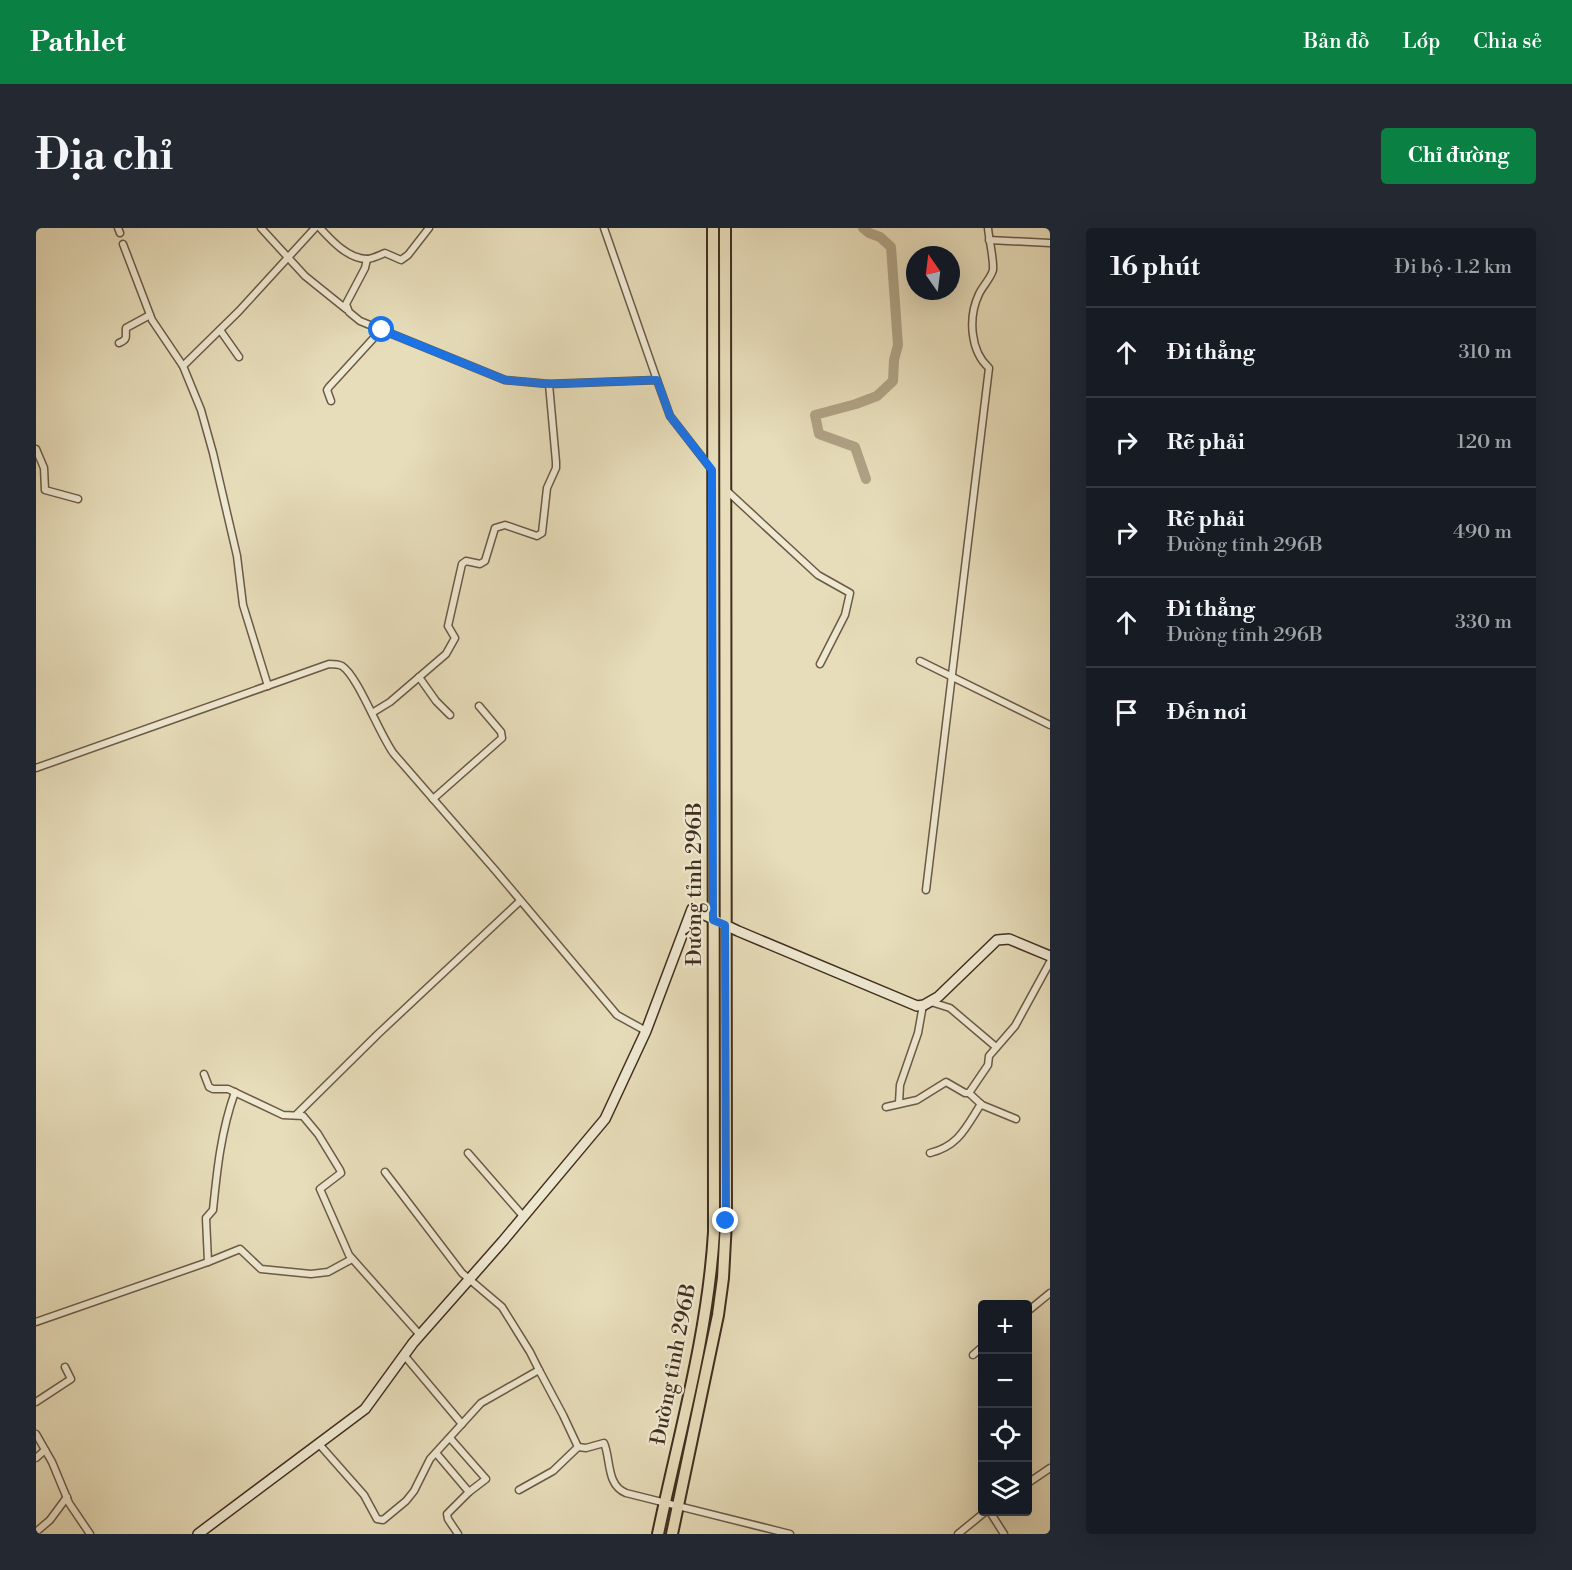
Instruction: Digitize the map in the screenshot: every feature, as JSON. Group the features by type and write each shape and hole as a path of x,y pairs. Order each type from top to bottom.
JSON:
{"main road":[{"name":"Đường tỉnh 296B","path":"658,1534 700,1340 712,1272 714,1232 713,228"},
{"name":"Đường tỉnh 296B","path":"672,1534 718,1315 723,1278 726,1121 725,228"}],"street":[{"path":"261,228 305,276 360,321 505,380 549,384 657,380"},
{"path":"183,366 317,228 333,244 367,259 385,253 403,260 429,228"},
{"path":"604,228 670,416 712,470"},
{"path":"926,890 988,368 977,354 973,323 975,301 993,269 988,228"},
{"path":"989,240 1050,243"},
{"path":"123,244 150,315 183,366 201,410 237,556 243,604 268,686"},
{"path":"346,309 346,304 365,268 367,259"},
{"path":"119,343 127,337 126,328 150,315"},
{"path":"220,330 239,357"},
{"path":"331,401 327,390 329,387 381,330"},
{"path":"372,713 390,702 446,654 455,638 448,626 462,564 466,561 480,564 485,561 495,528 505,525 537,536 542,533 547,488 556,468 549,384"},
{"path":"36,451 44,468 45,490 78,499"},
{"path":"726,490 818,575 850,593 844,615 820,664"},
{"path":"920,661 1050,724"},
{"path":"36,768 328,664 340,665 346,669 372,713 386,744 617,1015 646,1031"},
{"path":"419,677 436,701 450,715"},
{"path":"433,800 501,738 501,732 479,706"},
{"path":"297,1114 378,1034 520,901"},
{"path":"198,1534 365,1409 420,1335 605,1119 646,1031 692,909 904,1002 950,1008 996,1047"},
{"path":"899,1103 900,1085 927,1004 997,940 1009,939 1050,956"},
{"path":"969,1093 988,1065 989,1056 1015,1026 1050,962"},
{"path":"204,1074 209,1087 228,1089 283,1115 303,1116 318,1134 341,1173 320,1189 345,1248 352,1259 420,1335"},
{"path":"886,1107 917,1100 946,1082 969,1093 981,1104 1016,1119"},
{"path":"208,1262 206,1218 213,1210 220,1144 235,1092"},
{"path":"930,1153 953,1144 981,1104"},
{"path":"468,1153 523,1216"},
{"path":"385,1172 469,1280 502,1307 530,1352 578,1447"},
{"path":"36,1322 240,1249 261,1269 311,1274 328,1272 352,1259"},
{"path":"1032,1308 1050,1293"},
{"path":"972,1355 978,1350"},
{"path":"404,1355 462,1424"},
{"path":"36,1402 72,1378 65,1367"},
{"path":"319,1444 364,1495 374,1515 380,1521 391,1516 406,1501 414,1491 430,1460 481,1403 538,1370"},
{"path":"36,1434 67,1497 90,1534"},
{"path":"450,1438 486,1479 469,1492 446,1516 459,1534"},
{"path":"578,1447 586,1448 604,1443 610,1472 620,1491 790,1534"},
{"path":"519,1490 553,1471 578,1447"},
{"path":"36,1458 45,1450"},
{"path":"436,1453 469,1492"},
{"path":"1032,1480 1050,1468"},
{"path":"36,1532 50,1520 67,1497"},
{"path":"958,1534 982,1516"},
{"path":"991,1516 1005,1534"}],"waterway":[{"path":"863,228 880,237 891,247 898,345 894,360 893,381 877,396 815,415 819,434 855,447 866,479"}],"route":[{"path":"382,330 505,380 518,383 657,380 670,416 712,470 714,546 713,920 725,925 726,1221"}]}
